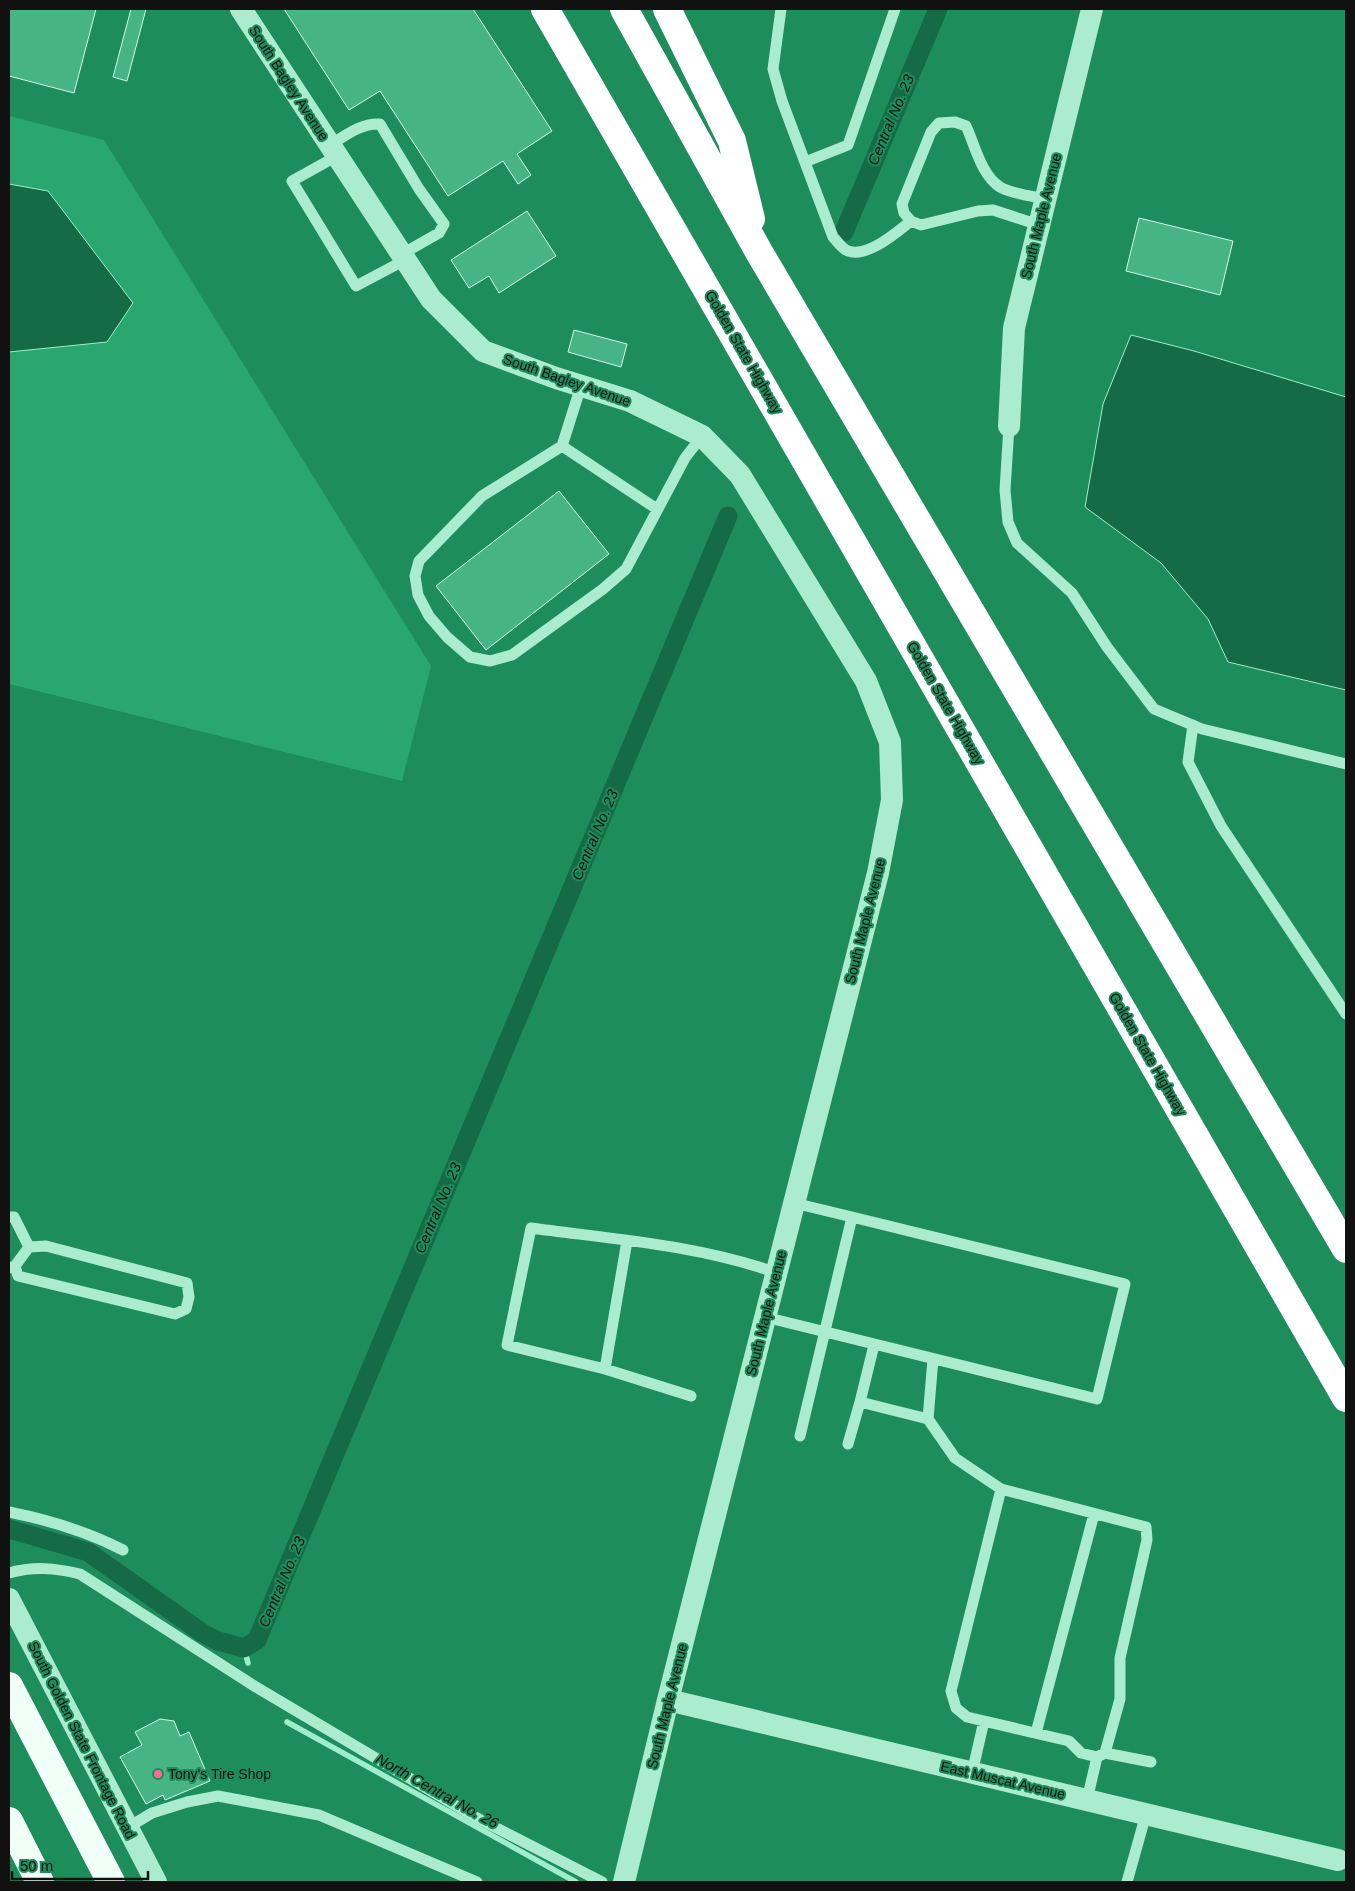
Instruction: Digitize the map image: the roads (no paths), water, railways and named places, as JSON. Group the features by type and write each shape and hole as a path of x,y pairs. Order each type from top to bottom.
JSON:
{"highway":[{"path":"535,9 582,73"},
{"name":"Golden State Highway","path":"545,9 1346,1398"},
{"path":"624,9 759,252 1346,1249"},
{"path":"667,9 732,141 759,252"}],"main road":[{"path":"9,1686 111,1882"},
{"path":"9,1821 40,1882"}],"street":[{"name":"South Bagley Avenue","path":"241,9 431,299 483,351 581,386 630,400 702,436 740,475 866,681 890,742"},
{"name":"South Maple Avenue","path":"1009,426 1014,328 1092,9"},
{"name":"South Maple Avenue","path":"624,1882 668,1700 878,873 892,800 890,742"},
{"name":"South Golden State Frontage Road","path":"9,1599 156,1882"},
{"name":"East Muscat Avenue","path":"668,1700 1343,1859"}],"lane":[{"path":"781,9 773,69 782,102 833,237 846,250 854,252 880,245 911,221"},
{"path":"805,162 848,145 895,9"},
{"path":"1039,224 993,210 978,211 921,225 911,221 904,213 902,204 931,132 939,122 955,122 966,126 979,158 991,178 1001,188 1046,199"},
{"path":"369,124 380,124 419,190 444,224 439,233 403,257 356,286 292,181 333,150 357,128 369,124"},
{"path":"581,386 562,446 482,496 419,561 415,576 418,595 429,616 447,637 470,657 490,661 512,655 603,589 626,569 685,458 702,436"},
{"path":"1009,426 1006,498 1008,522 1017,543 1072,593 1106,647 1154,709 1193,725 1346,764"},
{"path":"562,446 657,509"},
{"path":"1193,725 1188,762 1222,826 1346,1014"},
{"path":"765,1317 1097,1399 1125,1284 794,1203"},
{"path":"9,1218 14,1217 28,1247"},
{"path":"800,1436 852,1217"},
{"path":"691,1396 605,1369 507,1345 530,1228 679,1248 755,1265 777,1273"},
{"path":"605,1369 628,1241"},
{"path":"46,1246 186,1283 190,1297 186,1308 175,1314 18,1276 12,1267 28,1247 46,1246"},
{"path":"848,1444 874,1345"},
{"path":"933,1359 928,1419 955,1458 1001,1489 1146,1528 1148,1534 1120,1658 1120,1699 1087,1800"},
{"path":"860,1402 928,1419"},
{"path":"1001,1489 951,1691 956,1708 967,1717 1069,1741 1081,1753 1151,1762"},
{"path":"9,1512 42,1518 90,1533 123,1550"},
{"path":"1036,1733 1094,1514"},
{"path":"9,1573 25,1568 52,1568 80,1574 256,1687 467,1812 602,1882"},
{"path":"972,1773 984,1721"},
{"path":"127,1828 152,1813 187,1802 218,1796 319,1815 477,1882"},
{"path":"1126,1882 1146,1814"}],"waterway":[{"name":"Central No. 23","path":"844,232 938,9"},
{"name":"Central No. 23","path":"9,1529 88,1552 204,1634 218,1641 244,1648 257,1640 728,516"},
{"name":"North Central No. 26","path":"244,1648 248,1663"},
{"name":"North Central No. 26","path":"287,1722 576,1882"}],"place":[{"name":"Tony's Tire Shop","path":"158,1774"}]}
